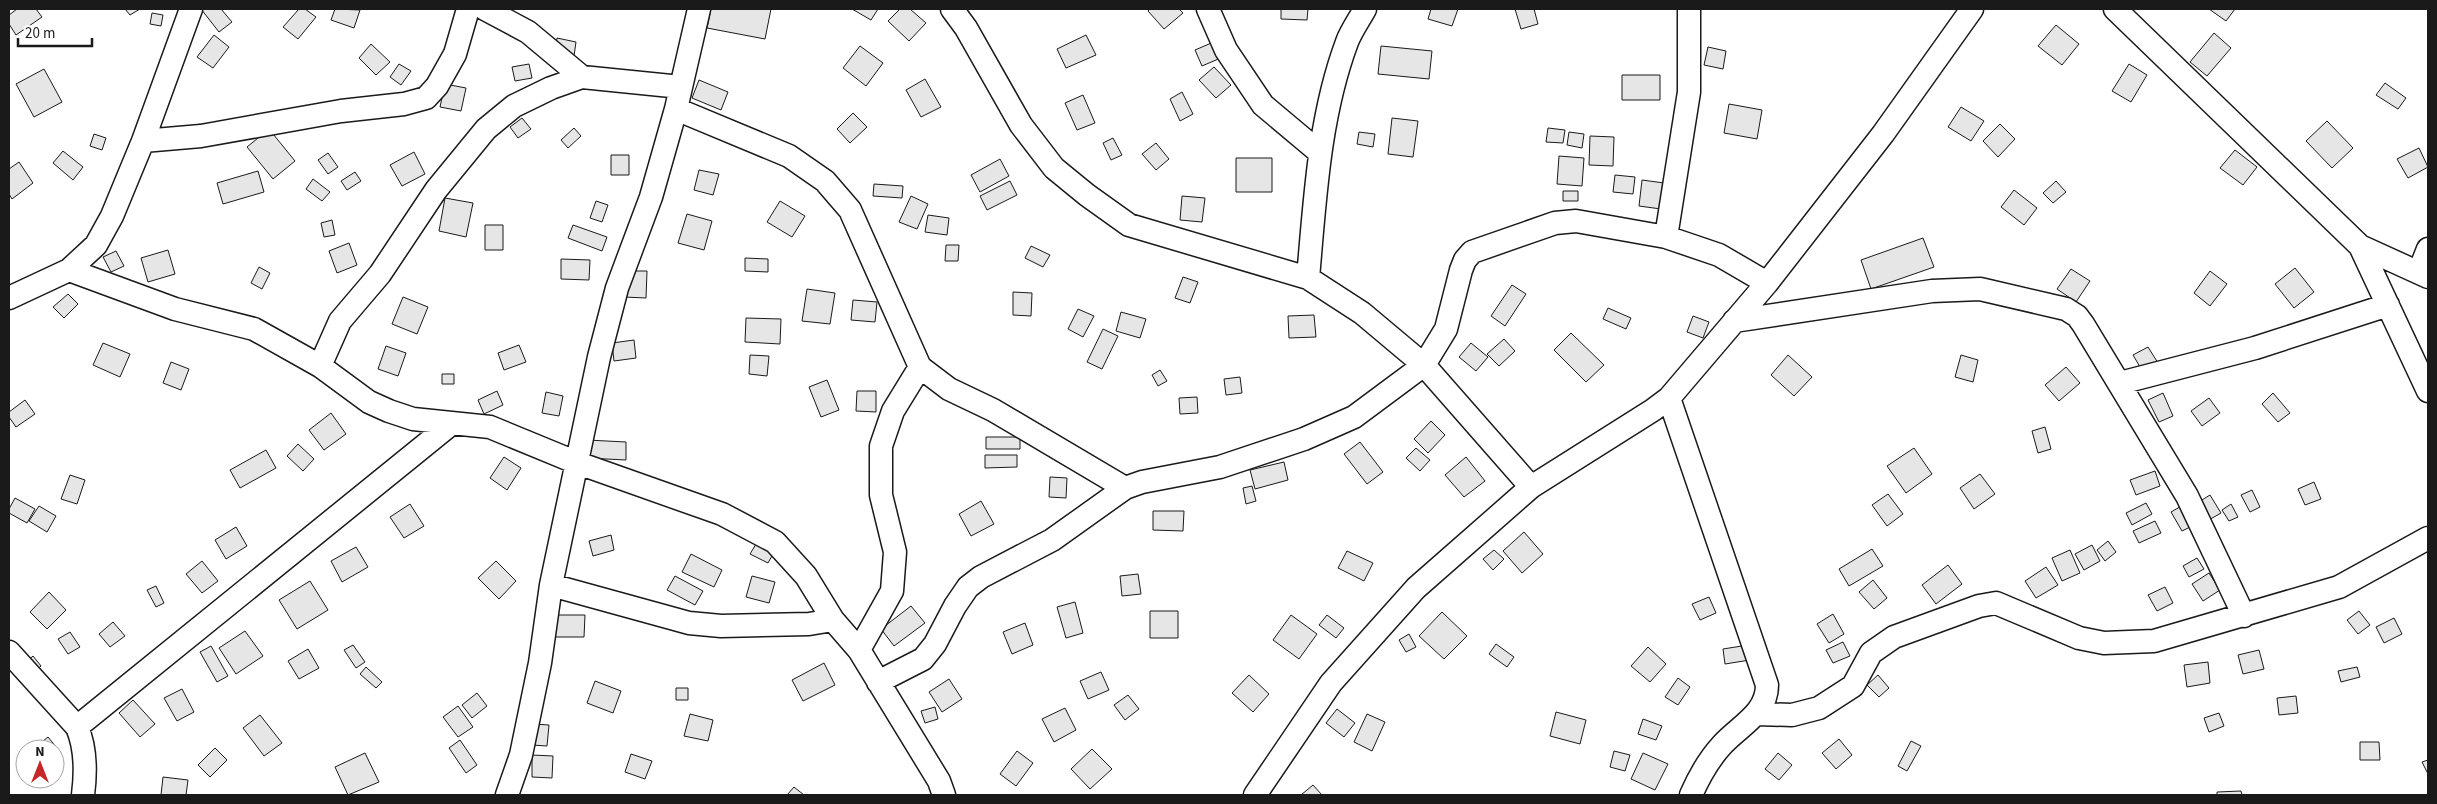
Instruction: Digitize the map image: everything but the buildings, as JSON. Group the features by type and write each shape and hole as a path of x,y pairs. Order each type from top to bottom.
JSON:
{"street":[{"path":"9,298 69,270 96,245 112,216 143,141 191,9"},
{"path":"143,141 201,136 332,112 404,104 426,98 437,86 455,54 468,9"},
{"path":"485,9 528,32 582,77"},
{"path":"507,795 521,755 540,663 551,585 575,462 617,288 651,197 676,109 699,9"},
{"path":"952,9 966,28 1021,125 1054,168 1086,195 1129,225 1308,278 1362,313 1424,365 1532,487"},
{"path":"1208,9 1226,50 1263,105 1320,152"},
{"path":"1308,278 1320,152 1340,62 1348,40 1365,9"},
{"path":"1666,237 1689,92 1689,9"},
{"path":"1255,795 1332,683 1416,588 1532,487 1669,398 1768,283 1883,134 1953,18 1972,9"},
{"path":"2115,9 2360,246 2424,275 2428,249"},
{"path":"320,366 340,321 380,274 436,190 486,129 514,106 551,88 582,77 681,87"},
{"path":"676,109 789,156 824,181 850,210 920,367 948,388 993,410 1125,488"},
{"path":"878,682 923,659 935,644 955,606 968,587 982,577 1052,540 1125,488 1142,482 1220,467 1304,439 1354,418 1424,365 1446,329 1461,270 1465,260 1472,252 1555,223 1576,221 1666,237 1719,255 1768,283"},
{"path":"2360,246 2428,391"},
{"path":"69,270 175,309 254,329 320,366 369,402 389,411 413,419 490,427 575,462 722,514 775,542 806,576 834,620 859,650 939,781 944,795"},
{"path":"1734,321 1932,291 1980,289 2066,309 2077,316 2120,383 2187,496 2244,616"},
{"path":"2120,383 2255,348 2388,305"},
{"path":"859,650 892,591 896,552 881,495 881,446 893,411 920,367"},
{"path":"1669,398 1768,685 1768,694 1756,714 1721,746 1691,795"},
{"path":"76,727 451,424"},
{"path":"1756,714 1792,716 1819,708 1853,686 1871,653 1894,637 1979,606 1996,603 2079,638 2104,643 2154,641 2339,588 2428,538"},
{"path":"551,585 689,623 730,626 809,624 834,620"},
{"path":"9,652 76,727 83,742 85,780 83,795"}]}
